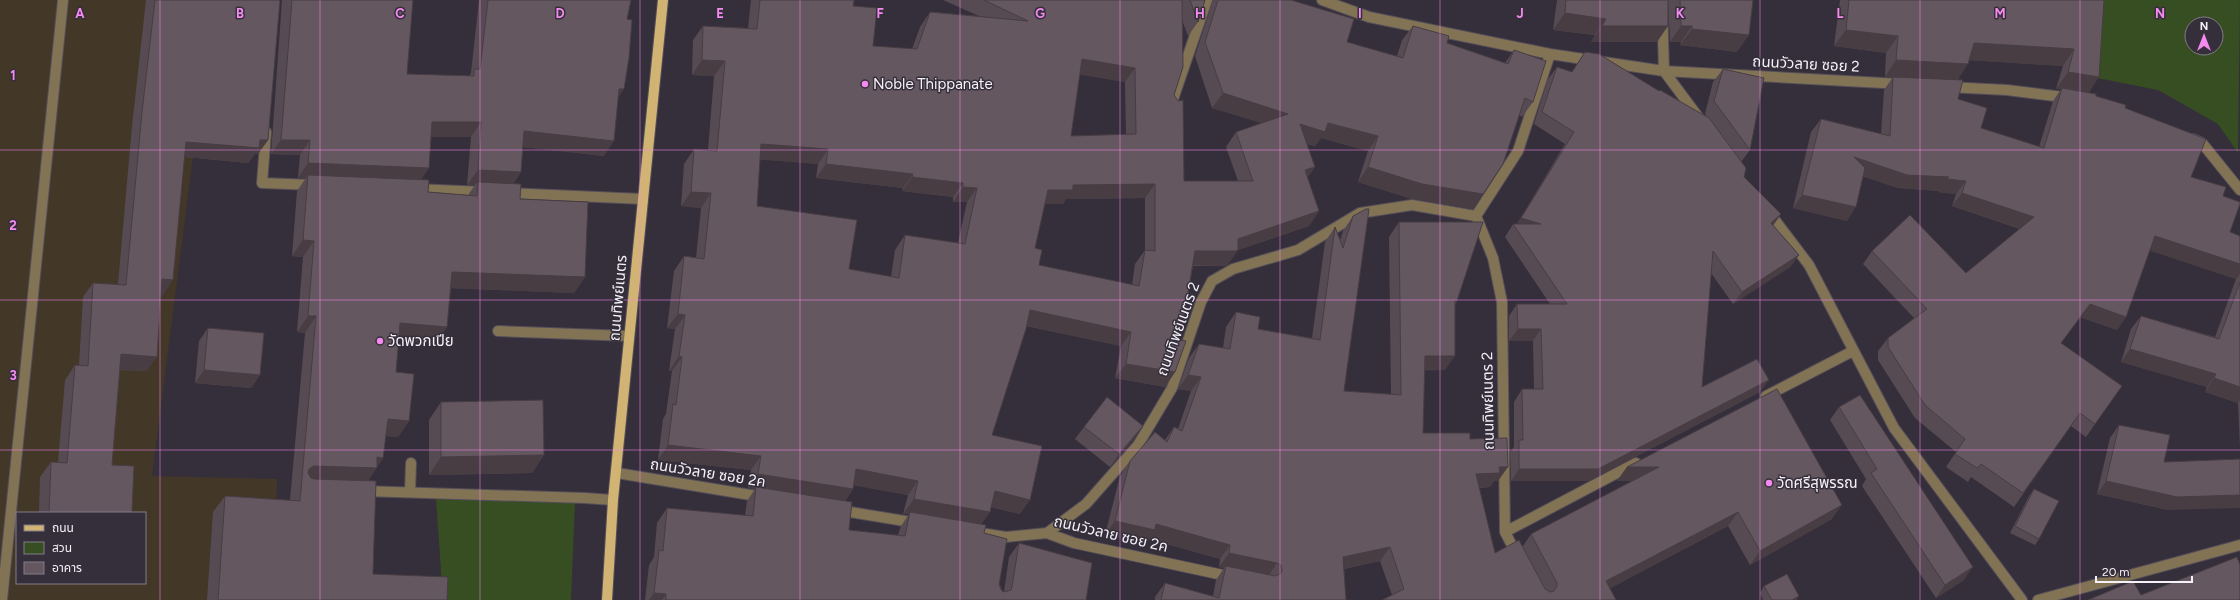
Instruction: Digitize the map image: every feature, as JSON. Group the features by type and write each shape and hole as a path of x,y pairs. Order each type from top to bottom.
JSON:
{"main road":[{"name":"ถนนทิพย์เนตร","path":"607,600 613,500 617,473 629,336 663,0"}],"street":[{"path":"2,600 63,0"},
{"path":"1170,109 1207,0"},
{"name":"ถนนวัวลาย ซอย 2","path":"1322,0 1369,17 1550,54 1664,72 1911,85"},
{"path":"1662,0 1664,72 1706,128"},
{"path":"1476,216 1518,151 1550,54"},
{"path":"1935,86 2007,90 2078,99"},
{"path":"267,119 262,183 325,186"},
{"path":"2181,133 2202,143 2240,190"},
{"path":"404,189 643,199"},
{"path":"1762,203 1809,265 1894,428 2022,600"},
{"name":"ถนนทิพย์เนตร 2","path":"1047,533 1086,504 1138,445 1172,388 1201,302 1212,281 1233,268 1298,250 1360,213 1412,205 1476,216 1493,258 1502,302 1505,532"},
{"path":"498,331 629,336"},
{"path":"1756,402 1853,351"},
{"path":"1523,566 1505,532 1644,459"},
{"path":"410,492 411,463"},
{"name":"ถนนวัวลาย ซอย 2ค","path":"617,473 770,498"},
{"path":"349,490 613,500"},
{"path":"825,508 928,524"},
{"name":"ถนนวัวลาย ซอย 2ค","path":"967,531 1006,541 1047,533 1074,543 1243,579"},
{"path":"2038,600 2240,545"}],"shaded area":[{"path":"0,0 213,0 152,476 277,479 275,600 0,600"}],"green space":[{"path":"2099,0 2240,0 2238,153 2218,124 2158,90 2092,77"},
{"path":"436,499 575,503 571,600 443,600"}],"building":[{"path":"155,0 280,0 268,140 260,140 259,148 186,142 173,280 162,279 157,357 121,354 112,465 134,466 132,512 49,512 51,462 67,463 75,365 88,366 93,283 126,285 142,112"},
{"path":"292,0 413,0 407,74 474,76 474,69 480,69 488,0 631,0 627,19 632,20 629,58 624,89 619,89 614,141 524,131 521,172 478,170 481,122 432,122 429,168 308,163 310,140 281,140"},
{"path":"760,0 854,0 853,6 877,8 873,46 917,49 930,12 1028,21 984,0 1182,0 1183,67 1174,95 1178,101 1183,100 1184,181 1253,181 1236,132 1288,114 1223,93 1205,42 1218,0 1291,0 1354,19 1347,42 1403,58 1413,26 1449,36 1447,43 1508,64 1514,50 1546,61 1533,102 1525,98 1503,164 1483,194 1422,184 1368,167 1378,136 1328,123 1325,132 1300,124 1315,167 1305,170 1319,211 1238,239 1238,250 1236,251 1195,251 1180,340 1186,341 1175,372 1126,364 1131,332 1030,310 1026,329 992,435 1042,446 1030,500 995,491 990,512 914,499 918,481 856,469 853,489 758,474 761,456 668,445 673,404 676,405 682,357 679,356 685,315 678,314 684,256 704,259 711,193 691,192 694,149 717,151 725,61 702,60 703,26 757,29","holes":["1082,59 1135,68 1136,134 1071,136","761,144 828,149 826,164 913,174 912,177 963,183 963,187 977,188 965,244 905,235 899,278 849,269 857,220 757,206","1155,184 1155,251 1145,250 1139,286 1039,265 1042,250 1035,248 1048,190 1073,190 1073,185"]},
{"path":"1190,0 1205,0 1198,22"},
{"path":"1566,0 1668,0 1668,26 1602,26 1606,19 1565,13"},
{"path":"1680,0 1753,0 1749,35 1692,29 1692,26 1681,26"},
{"path":"1849,0 2104,0 2099,77 2068,72 2074,49 1974,43 1968,64 1896,60 1898,36 1846,30"},
{"path":"1585,52 1599,54 1659,91 1660,90 1709,118 1746,168 1744,177 1781,214 1771,223 1799,255 1742,292 1713,251 1702,387 1757,359 1769,380 1598,469 1519,469 1519,440 1523,440 1522,389 1543,389 1541,329 1518,329 1517,304 1567,304 1513,224 1541,224 1521,218 1574,132 1542,112 1557,67 1572,72"},
{"path":"1723,69 1764,78 1750,150 1714,101"},
{"path":"1893,77 1963,80 1958,99 1987,108 1981,128 2044,148 2062,88 2096,94 2096,96 2126,105 2125,108 2206,139 2191,177 2226,187 2223,196 2240,202 2230,232 2240,236 2240,264 2155,236 2126,317 2090,304 2061,343 2122,386 2095,424 2080,413 2023,493 1981,464 1977,468 1955,454 1965,439 1925,405 1888,347 1888,338 1927,309 1872,251 1910,215 1966,273 2034,217 1962,193 1966,181 1947,179 1949,177 1907,175 1854,157 1865,168 1856,207 1802,195 1821,119 1890,136"},
{"path":"308,175 429,180 428,192 477,196 478,182 521,184 520,199 588,202 585,277 452,272 447,327 400,323 396,372 414,374 409,421 388,419 383,458 377,457 377,468 314,466 309,469 308,473 311,478 314,479 376,481 373,574 448,577 447,600 218,600 225,496 300,501 316,316 308,316 314,241 303,240"},
{"path":"1366,209 1369,209 1344,391 1401,395 1399,222 1483,222 1457,301 1455,301 1455,356 1425,356 1423,433 1470,433 1470,439 1507,438 1508,467 1499,467 1500,473 1476,474 1495,553 1519,540 1545,589 1550,592 1554,591 1557,583 1531,534 1659,467 1627,467 1777,389 1842,505 1760,551 1738,512 1606,581 1616,600 1382,600 1404,589 1390,547 1343,557 1346,600 1161,600 1165,583 1219,598 1226,566 1275,576 1280,574 1282,571 1281,565 1277,563 1229,553 1230,545 1156,524 1155,530 1115,521 1130,461 1155,432 1167,442 1174,427 1182,431 1201,377 1188,375 1199,344 1230,349 1236,312 1260,317 1258,329 1320,340 1335,227 1343,248 1353,216"},
{"path":"2240,282 2240,387 2214,378 2216,374 2130,349 2141,316 2219,339"},
{"path":"208,328 264,333 260,375 204,370"},
{"path":"1860,395 1973,567 1945,585 1871,473 1877,469 1839,407"},
{"path":"1107,397 1143,426 1119,454 1084,427"},
{"path":"543,400 544,455 441,457 441,402"},
{"path":"2119,425 2170,435 2164,462 2240,459 2240,495 2177,497 2106,481"},
{"path":"756,487 852,502 849,530 905,536 910,512 986,525 984,533 1007,539 999,585 1002,591 1005,592 1011,590 1019,543 1092,563 1086,600 666,600 666,594 654,593 659,550 663,551 667,508 753,516"},
{"path":"2034,489 2059,501 2039,539 2015,526"},
{"path":"2237,557 2240,565 2240,600 2088,600 2133,581 2141,595"},
{"path":"1787,574 1799,596 1792,600 1772,600 1764,586"}],"place":[{"name":"Noble Thippanate","path":"865,84"},
{"name":"วัดพวกเปีย","path":"380,341"},
{"name":"วัดศรีสุพรรณ","path":"1769,483"}]}
